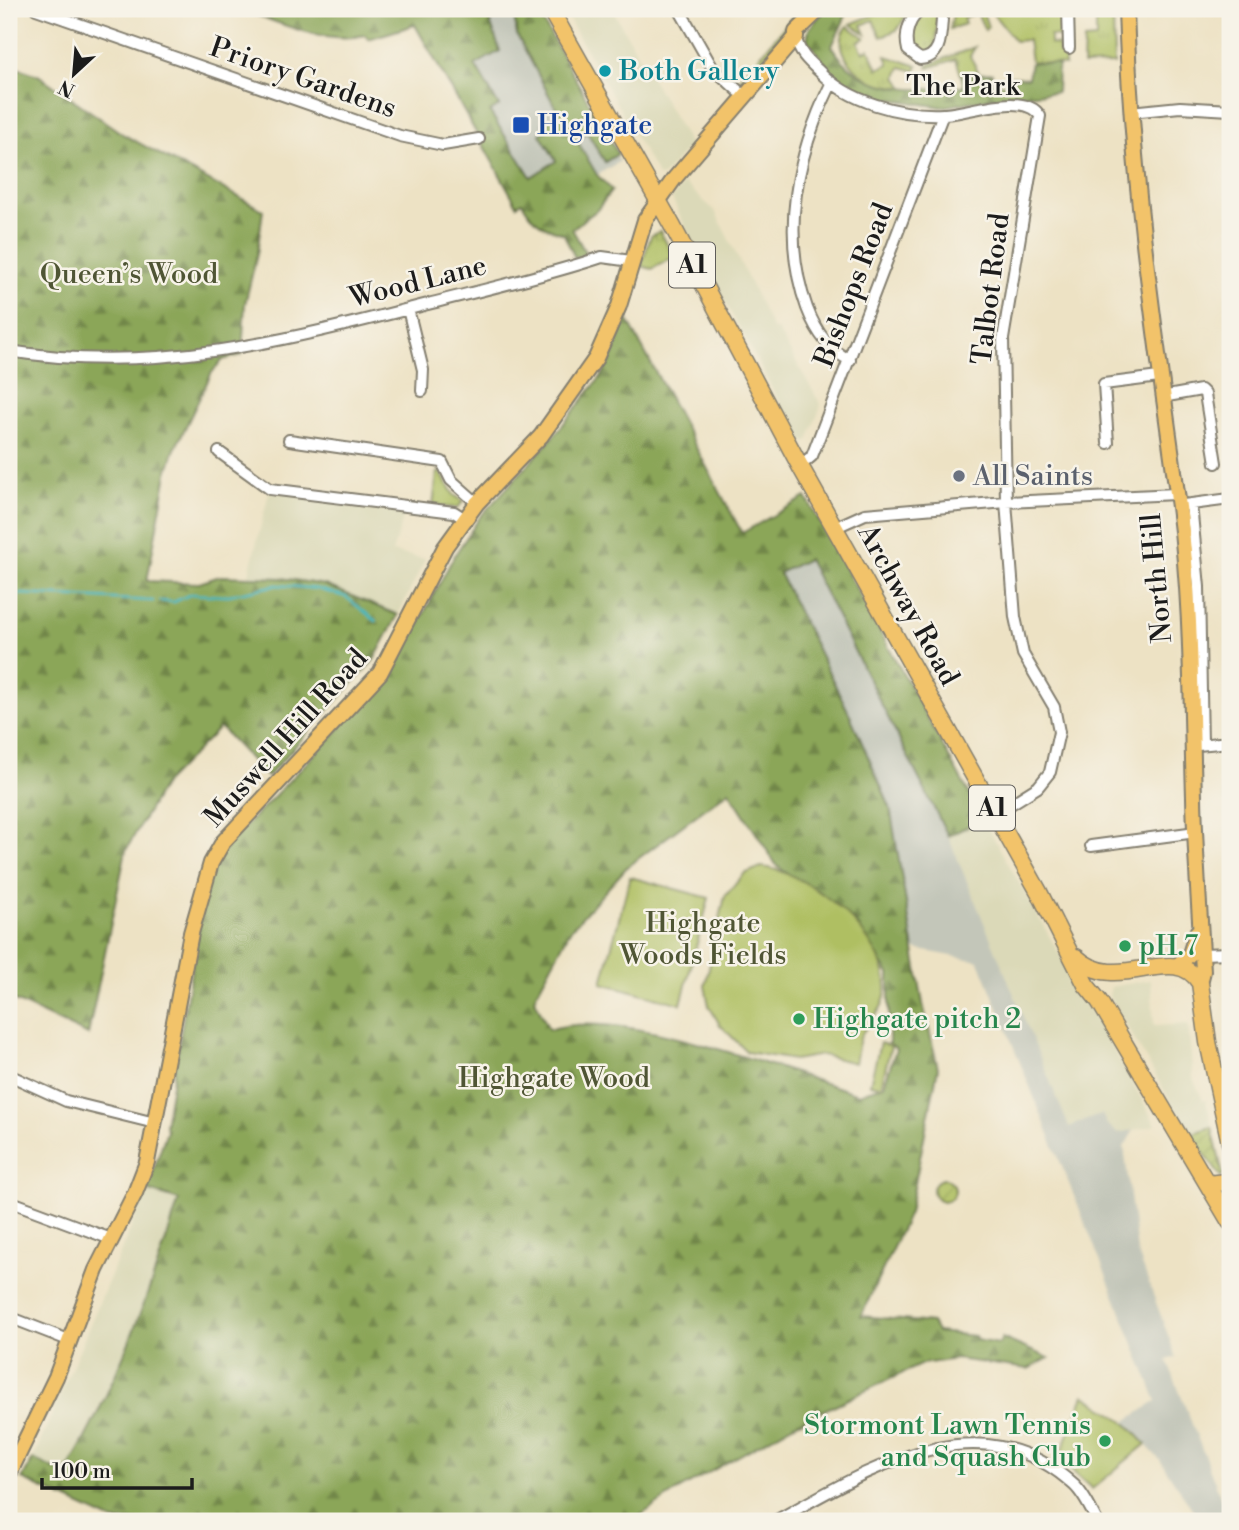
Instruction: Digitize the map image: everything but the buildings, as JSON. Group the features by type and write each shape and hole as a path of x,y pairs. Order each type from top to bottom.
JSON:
{"highway":[{"name":"Archway Road","path":"550,9 834,528 1072,953 1086,985 1099,1001 1230,1222"},
{"name":"A1","path":"1072,953 1094,971 1114,974 1177,966"},
{"path":"1177,966 1189,969 1200,983"},
{"path":"1099,1001 1103,986 1114,974"},
{"name":"North Hill","path":"1200,983 1210,1053 1230,1143"},
{"path":"1208,1184 1225,1182 1230,1177"}],"main road":[{"name":"Muswell Hill Road","path":"9,1474 71,1341 83,1301 147,1162 191,933 211,863 223,842 380,673 445,547 477,503 541,436 583,380 619,306 645,220 744,96 820,9"},
{"name":"North Hill","path":"1126,9 1130,112 1159,377 1182,502 1197,745 1196,832 1200,917 1196,954 1200,983"},
{"path":"1177,966 1196,954"}],"street":[{"name":"Priory Gardens","path":"36,9 400,136 443,145 479,139"},
{"path":"679,9 712,66 744,96"},
{"path":"924,9 916,14 906,33 908,50 920,59 931,57 939,47 943,9"},
{"path":"1068,9 1069,48"},
{"name":"The Park","path":"800,31 797,47 831,84 881,105 943,114 992,105 1025,105 1037,110"},
{"path":"831,84 800,169 794,205 793,238 800,285 811,318 835,353 850,360"},
{"path":"1130,112 1180,107 1230,110"},
{"name":"Talbot Road","path":"995,814 1038,787 1050,772 1059,732 1054,707 1023,654 1016,617 1006,502 1003,339 1039,127 1037,110"},
{"name":"Bishops Road","path":"800,466 812,456 943,114"},
{"name":"Wood Lane","path":"9,351 56,357 144,360 240,349 408,309 602,257 631,261"},
{"path":"408,309 423,370 422,391"},
{"path":"1108,443 1104,384 1159,377"},
{"path":"1162,397 1201,390 1206,394 1216,463"},
{"path":"289,440 442,462 451,480 477,503"},
{"path":"219,452 270,489 454,512 465,519"},
{"path":"834,528 865,514 1006,502 1182,502 1230,499"},
{"path":"1197,745 1230,742"},
{"path":"1091,846 1196,832"},
{"path":"1196,954 1230,953"},
{"path":"9,1075 66,1101 155,1123"},
{"path":"9,1200 111,1239"},
{"path":"9,1317 71,1341"},
{"path":"775,1521 889,1461 914,1452 963,1443 1002,1448 1041,1461 1076,1487 1097,1521"}],"shaded area":[{"path":"486,9 513,9 517,16 536,9 524,27 604,162 616,155 620,161 597,175 586,157 536,186 490,112 498,106 475,65 500,51"},
{"path":"563,9 612,9 690,145 662,177 658,176"},
{"path":"684,183 715,211 773,330 777,329 821,405 808,441 800,440 689,235 672,198"},
{"path":"270,489 407,506 392,552 425,559 398,615 325,585 248,577"},
{"path":"807,559 948,836 1069,1127 1102,1114 1106,1123 1117,1133 1134,1130 1124,1147 1137,1251 1176,1357 1167,1360 1230,1521 1200,1521 1160,1460 1125,1422 1157,1401 979,961 914,949 890,807 849,713 779,573"},
{"path":"1230,746 1230,802 1223,802 1220,747"},
{"path":"983,819 1156,1125 1117,1134 1106,1123 1102,1114 1069,1128 948,836"},
{"path":"1151,980 1154,1026 1188,1024 1193,1079 1203,1100 1206,1100 1212,1127 1190,1134 1109,996 1111,987"},
{"path":"147,1190 179,1199 128,1348 65,1474 33,1459"}],"green space":[{"path":"241,9 486,9 500,51 475,65 499,106 490,112 531,177 556,161 540,134 547,130 543,124 559,114 517,35 513,9 536,9 618,154 605,162 587,132 576,139 597,175 612,190 597,210 572,229 587,255 575,258 564,234 539,223 522,202 517,205 415,25 368,39 365,35 335,37 303,31"},
{"path":"799,9 807,9 739,85 737,83"},
{"path":"825,9 849,9 832,46 844,62 873,82 908,89 945,88 964,86 961,75 992,73 991,82 1007,85 1009,76 1028,78 1031,62 1058,64 1057,92 992,98 942,107 883,98 836,78 807,40 809,29"},
{"path":"930,9 938,9 936,47 926,55 913,51 911,38 916,21"},
{"path":"954,9 982,9 988,27 985,30 977,13 963,18 965,24 950,29"},
{"path":"989,9 1063,9 1060,37 1050,36 1050,44 1060,45 1059,53 1065,54 1065,65 1031,62 1028,40 1015,41"},
{"path":"1096,9 1113,9 1114,64 1083,65 1084,40 1096,39"},
{"path":"882,11 906,16 897,30 881,37 873,20 862,25 866,34 851,24"},
{"path":"848,26 865,38 858,42 863,52 869,49 878,69 889,64 886,56 918,66 916,71 901,67 897,77 904,88 874,82 856,70 842,49 843,33"},
{"path":"975,47 970,56 979,73 961,75 956,59 928,68 927,65"},
{"name":"Queen’s Wood","path":"9,65 38,75 124,135 263,210 257,254 245,304 242,355 222,360 211,374 174,451 167,473 147,581 199,583 220,576 281,578 325,585 398,615 374,660 267,777 220,727 163,785 126,850 88,1035 9,998"},
{"path":"660,231 674,257 652,269 641,266 651,236"},
{"name":"Highgate Wood","path":"626,317 742,533 806,497 983,819 948,836 808,559 779,573 849,713 890,807 923,1004 938,1068 909,1213 861,1316 932,1323 937,1332 975,1336 976,1340 999,1344 1002,1338 1049,1358 1028,1369 956,1359 922,1364 797,1423 680,1489 632,1521 113,1521 22,1479 33,1459 65,1474 116,1374 156,1271 179,1200 147,1190 167,1130 165,1125 205,891 214,866 228,844 392,674 454,556 480,517 548,443 601,377 614,353","holes":["729,791 777,866 856,922 889,974 889,1044 896,1049 884,1085 859,1094 703,1044 617,1026 580,1025 549,1030 534,998 571,929 627,867"]},
{"path":"440,472 454,495 463,501 458,508 433,506 437,473"},
{"path":"761,867 801,880 822,894 861,930 875,950 884,971 885,997 861,1035 855,1063 822,1055 794,1060 747,1052 720,1025 709,1006 705,986 725,896 744,874"},
{"path":"630,877 709,898 681,1004 602,983"},
{"path":"880,1043 891,1046 881,1086 870,1084"},
{"path":"1212,1127 1223,1175 1221,1177 1190,1134"},
{"path":"944,1179 952,1182 955,1190 952,1198 944,1201 936,1198 933,1190 936,1182"},
{"name":"Stormont Lawn Tennis and Squash Club","path":"1084,1395 1125,1422 1146,1444 1092,1489 1059,1459"}],"waterway":[{"path":"159,601 174,602 191,594 224,596 277,585 318,589 346,597 376,621"},
{"path":"9,596 21,594 153,601"}],"place":[{"name":"Both Gallery","path":"605,71"},
{"name":"Highgate","path":"521,125"},
{"name":"All Saints","path":"959,476"},
{"name":"pH.7","path":"1125,946"},
{"name":"Highgate pitch 2","path":"799,1019"},
{"name":"Stormont Lawn Tennis and Squash Club","path":"1105,1441"}],"park label":[{"name":"Highgate Woods Fields","path":"703,939"}]}
